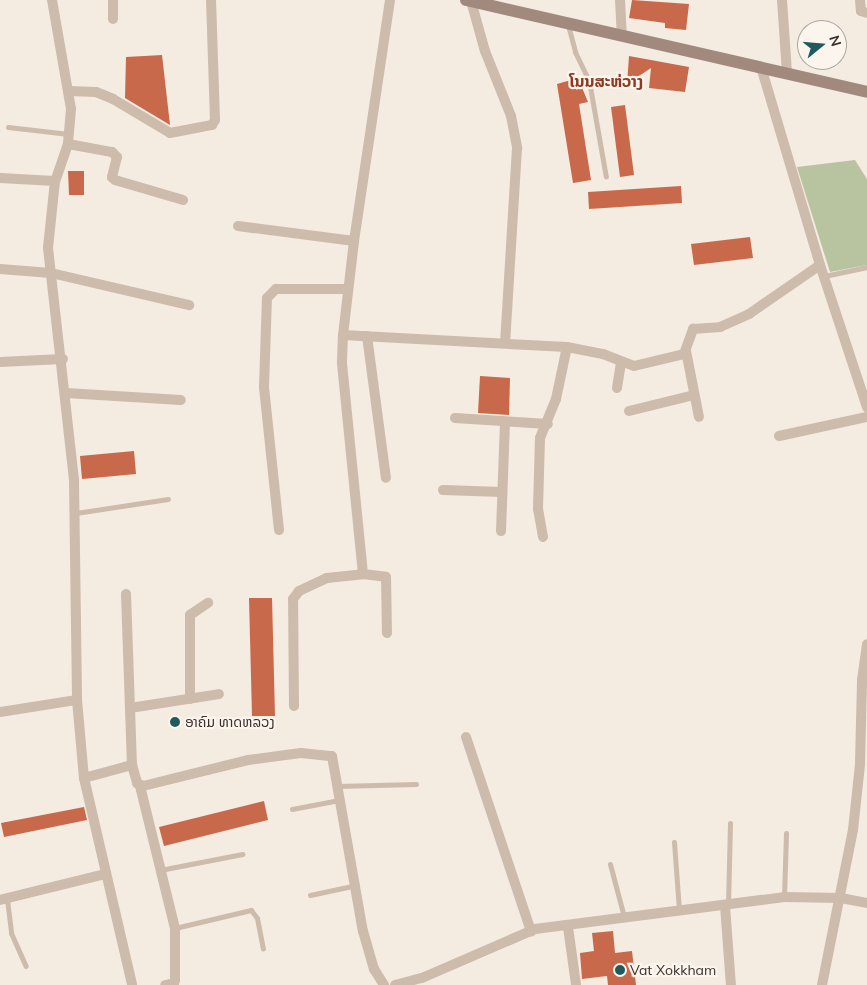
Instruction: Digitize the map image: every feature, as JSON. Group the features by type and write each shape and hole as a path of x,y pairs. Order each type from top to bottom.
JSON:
{"main road":[{"path":"469,1 497,4 568,25 622,35 867,92"}],"street":[{"path":"52,0 69,91 68,139 55,181 49,224 51,273 63,359 76,513 77,700 84,778 132,985"},
{"path":"113,0 113,19"},
{"path":"69,91 96,92 113,99 170,133 212,125 215,120 211,0"},
{"path":"363,574 342,362 343,335 354,241 390,0"},
{"path":"620,0 622,35"},
{"path":"782,0 787,73"},
{"path":"860,0 861,11 867,13"},
{"path":"469,1 485,51 511,116 517,148 505,343"},
{"path":"761,67 820,265 867,406"},
{"path":"68,139 112,152 116,157 112,177 115,180 183,200"},
{"path":"0,178 55,181"},
{"path":"238,226 354,241"},
{"path":"699,417 686,351 688,336 693,329 720,327 749,314 820,265"},
{"path":"0,269 51,273 189,305"},
{"path":"280,530 264,387 267,298 276,289 348,289"},
{"path":"343,335 567,347 603,354 621,363 634,366 686,351"},
{"path":"367,336 386,478"},
{"path":"543,537 538,509 540,438 548,424 567,347"},
{"path":"0,362 63,359"},
{"path":"617,388 621,363"},
{"path":"66,393 181,400"},
{"path":"629,411 694,395"},
{"path":"779,436 867,417"},
{"path":"455,418 548,424"},
{"path":"501,531 505,422"},
{"path":"443,490 502,492"},
{"path":"294,706 293,599 299,592 327,578 363,574 386,577 387,632"},
{"path":"126,594 132,765 140,786 175,928 175,980 174,983 165,985"},
{"path":"190,699 190,615 208,603"},
{"path":"822,985 841,898 860,764 862,680 867,644"},
{"path":"130,708 219,694"},
{"path":"0,712 77,700"},
{"path":"466,737 531,931"},
{"path":"140,786 248,760 301,753 332,756 357,885 363,931 374,969 382,985"},
{"path":"84,778 132,765"},
{"path":"3,899 105,874"},
{"path":"394,985 423,981 531,931 568,927 624,917 784,898 841,898 867,903"},
{"path":"727,906 731,985"},
{"path":"568,927 576,985"}],"lane":[{"path":"568,25 575,52 589,81 606,176"},
{"path":"8,127 68,139"},
{"path":"824,276 867,268"},
{"path":"76,513 168,498"},
{"path":"337,786 416,784"},
{"path":"292,809 339,800"},
{"path":"727,906 730,823"},
{"path":"784,898 786,833"},
{"path":"674,842 679,910"},
{"path":"160,870 242,854"},
{"path":"610,864 624,917"},
{"path":"310,895 357,885"},
{"path":"3,899 11,933 26,966"},
{"path":"175,928 251,910 257,918 263,948"}],"green space":[{"path":"855,160 867,179 867,265 830,272 797,167"}],"building":[{"path":"632,0 689,4 686,30 665,28 665,23 629,18"},
{"path":"162,55 170,125 125,98 126,57"},
{"path":"629,56 689,67 685,92 649,88 651,68 627,84"},
{"path":"578,78 588,102 579,104 591,180 573,183 557,84"},
{"path":"625,105 634,175 620,177 611,107"},
{"path":"68,171 84,171 84,195 69,195"},
{"path":"681,186 682,203 589,209 588,192"},
{"path":"750,237 753,258 694,265 691,244"},
{"path":"480,376 510,378 509,415 478,413"},
{"path":"134,451 136,474 82,479 80,456"},
{"path":"249,598 272,598 275,716 252,716"},
{"path":"264,801 268,820 164,846 159,827"},
{"path":"84,807 87,820 4,837 1,823"},
{"path":"613,931 615,953 632,951 636,985 608,985 607,976 582,979 580,953 594,951 592,933"}],"place":[{"name":"ອາຄົມ ທາດຫລວງ","path":"175,722"},
{"name":"Vat Xokkham","path":"620,970"}],"district":[{"name":"ໂນນສະຫ່ວາງ","path":"606,81"}]}
